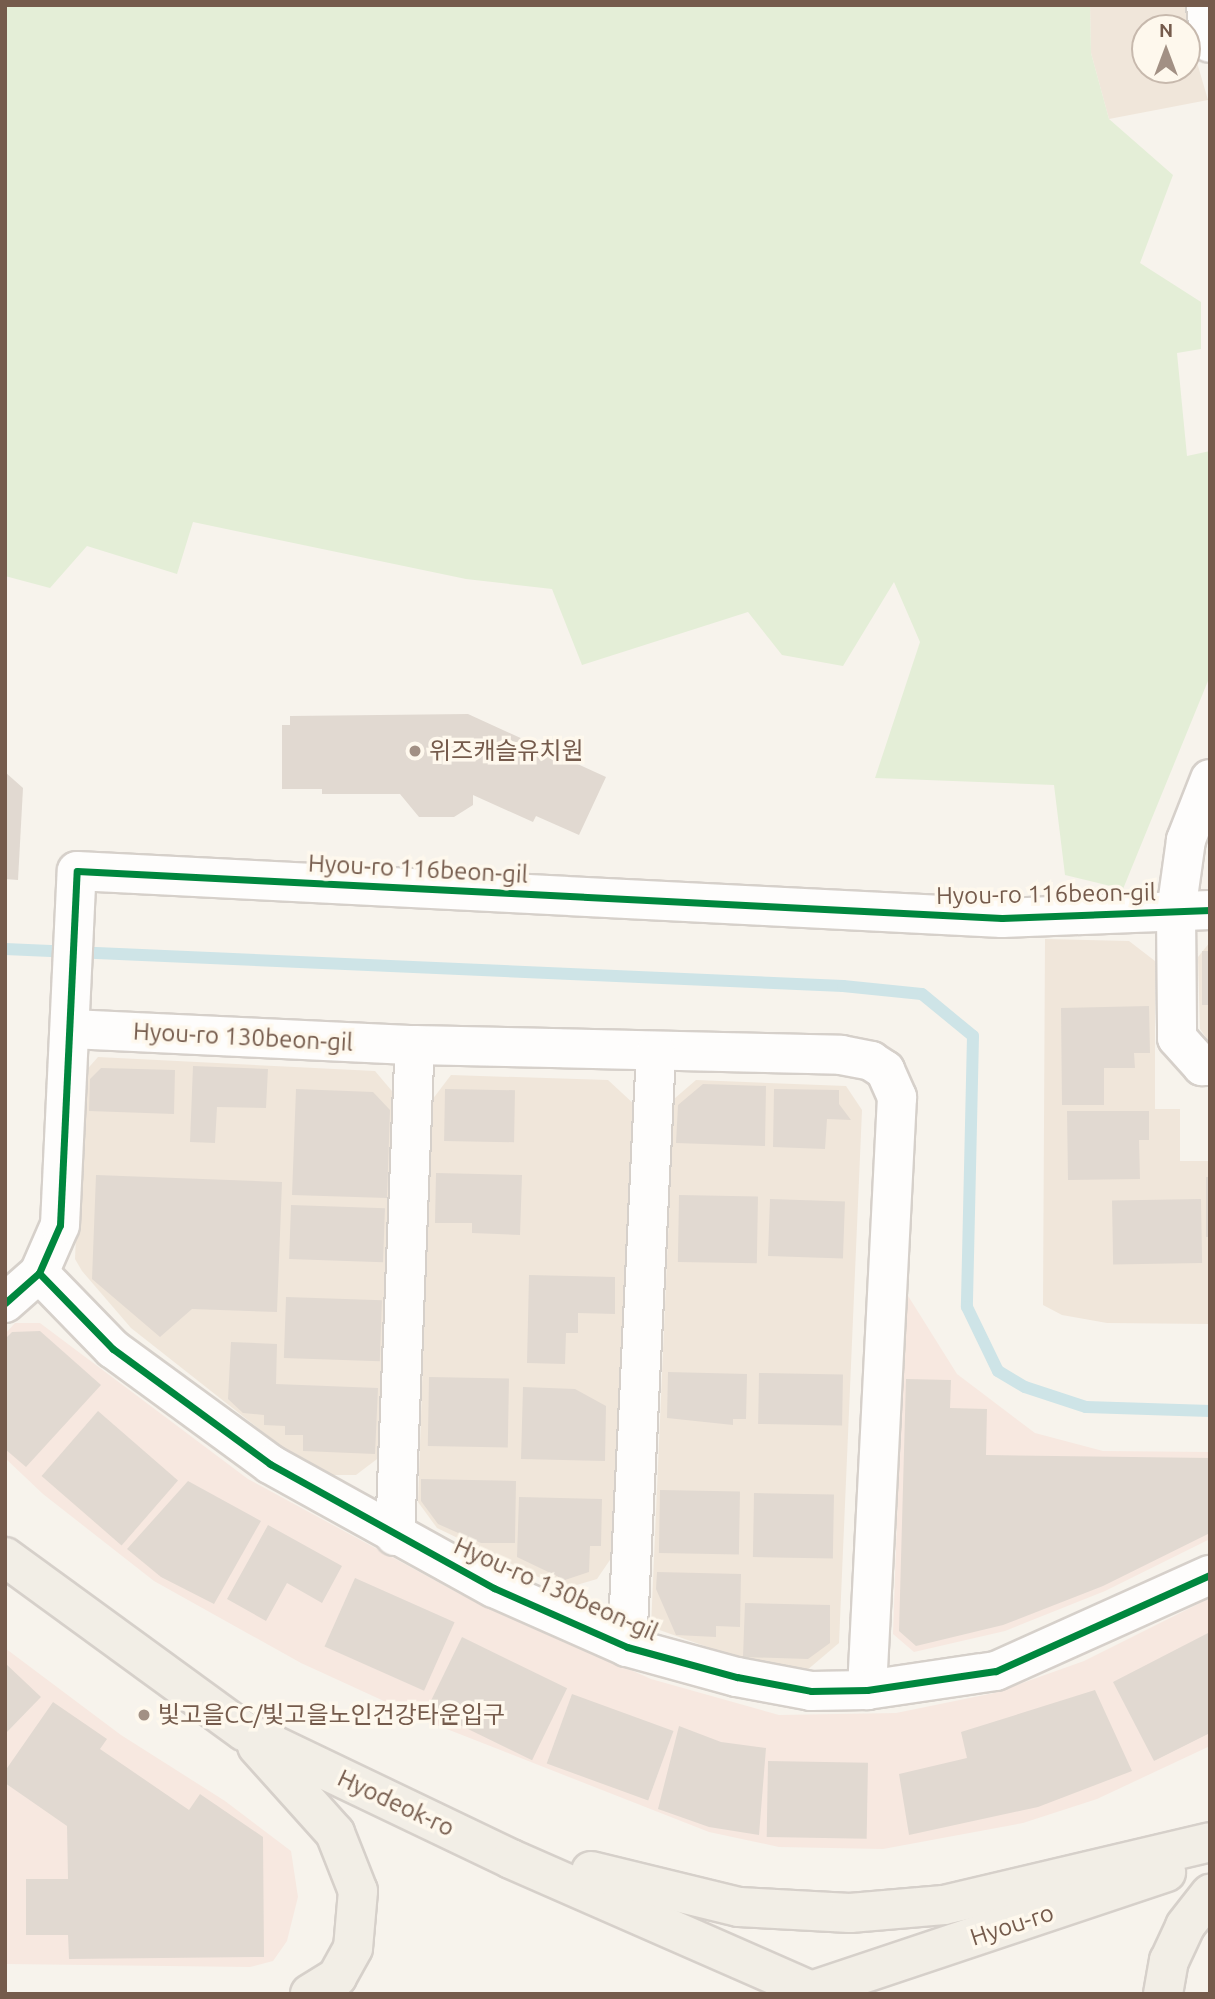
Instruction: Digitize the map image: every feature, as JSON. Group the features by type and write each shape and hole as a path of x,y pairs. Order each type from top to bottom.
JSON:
{"main road":[{"name":"Hyodeok-ro","path":"5,1557 244,1731 443,1823 511,1859 811,1992"},
{"path":"244,1731 335,1833 358,1891 353,1948 337,1977 310,1994"},
{"path":"443,1823 629,1883 739,1907 849,1913 944,1905 1210,1842"},
{"name":"Hyou-ro","path":"750,1994 811,1992 1134,1886 1210,1854"},
{"path":"1163,1994 1169,1961 1185,1926 1210,1894"}],"street":[{"name":"Hyou-ro 116beon-gil","path":"1210,779 1186,840 1193,911 1177,1038 1202,1066 1210,1066"},
{"name":"Hyou-ro 116beon-gil","path":"5,1303 39,1273 60,1225 77,871 1002,918 1193,911"},
{"name":"Hyou-ro 130beon-gil","path":"71,1014 415,1045 841,1055 872,1061 893,1083 897,1097 867,1690"},
{"path":"395,1536 415,1045"},
{"name":"Hyou-ro 130beon-gil","path":"627,1647 656,1052"},
{"name":"Hyou-ro 130beon-gil","path":"39,1273 113,1349 270,1464 395,1536 494,1588 627,1647 786,1686 867,1690 996,1671 1210,1574"}],"shaded area":[{"path":"1090,5 1187,5 1188,14 1131,14 1131,84 1201,84 1201,76 1208,100 1109,119 1091,53"},
{"path":"1045,939 1129,941 1155,961 1155,1109 1180,1109 1180,1161 1210,1161 1210,1324 1107,1323 1062,1315 1043,1305"},
{"path":"1210,942 1210,1043 1200,1029 1198,957"},
{"path":"98,1057 375,1071 397,1097 381,1456 356,1475 330,1475 282,1447 131,1328 82,1271 75,1259 83,1074"},
{"path":"451,1075 608,1080 635,1105 614,1554 597,1579 563,1589 437,1528 418,1502 432,1100"},
{"path":"696,1080 846,1086 862,1110 839,1643 806,1671 758,1665 651,1627 674,1099"},
{"path":"905,1291 957,1374 1035,1433 1103,1451 1210,1452 1210,1539 1105,1591 1005,1631 914,1652 893,1634"},
{"path":"15,1323 40,1323 248,1479 460,1594 651,1679 779,1715 896,1713 994,1693 1084,1661 1210,1598 1210,1746 1097,1799 1023,1823 883,1849 779,1847 709,1832 434,1724 301,1663 154,1581 43,1494 5,1458 5,1334"},
{"path":"5,1648 121,1735 225,1801 291,1851 298,1897 287,1941 273,1961 250,1967 5,1964"}],"green space":[{"path":"5,5 1090,5 1091,53 1109,119 1173,175 1140,263 1201,302 1201,349 1177,353 1187,456 1210,451 1210,676 1123,889 1065,875 1054,785 875,778 920,642 894,582 843,666 782,655 748,612 582,665 552,589 466,579 193,522 177,574 87,546 50,588 5,576"}],"building":[{"name":"위즈캐슬유치원","path":"468,714 606,777 579,835 536,816 533,822 473,795 473,805 454,817 419,817 400,794 322,794 322,789 282,789 282,725 290,725 290,716"},
{"path":"5,772 23,788 18,880 5,879"},
{"path":"1202,951 1210,951 1210,1005 1202,1005"},
{"path":"1149,1006 1150,1053 1134,1053 1135,1068 1104,1068 1104,1105 1062,1105 1061,1008"},
{"path":"193,1066 268,1069 266,1108 217,1107 215,1143 190,1142"},
{"path":"101,1068 175,1070 174,1114 89,1111 90,1079"},
{"path":"703,1084 766,1086 765,1146 676,1143 678,1105"},
{"path":"296,1089 373,1092 390,1110 387,1198 292,1195"},
{"path":"445,1089 515,1090 514,1142 444,1141"},
{"path":"774,1089 839,1090 839,1104 851,1120 827,1119 825,1149 773,1147"},
{"path":"1067,1111 1149,1111 1149,1140 1139,1140 1140,1179 1068,1180"},
{"path":"436,1173 522,1175 520,1235 472,1233 472,1223 435,1223"},
{"path":"96,1175 282,1182 277,1312 192,1309 160,1337 92,1279"},
{"path":"1206,1177 1210,1177 1210,1237 1206,1237"},
{"path":"679,1195 758,1196 757,1263 678,1262"},
{"path":"770,1199 845,1202 843,1259 768,1256"},
{"path":"1201,1199 1202,1263 1113,1265 1112,1201"},
{"path":"291,1205 385,1208 383,1262 289,1259"},
{"path":"529,1275 615,1277 615,1314 578,1313 578,1333 566,1333 565,1364 527,1363"},
{"path":"286,1297 382,1300 380,1361 284,1358"},
{"path":"40,1331 101,1385 26,1467 5,1449 5,1339 12,1332"},
{"path":"231,1342 277,1344 276,1384 378,1388 375,1454 303,1451 303,1435 285,1435 285,1426 264,1425 264,1415 243,1413 228,1399"},
{"path":"668,1372 747,1374 746,1419 733,1419 733,1425 667,1418"},
{"path":"759,1373 843,1374 842,1425 758,1424"},
{"path":"429,1377 509,1378 508,1447 428,1446"},
{"path":"906,1379 951,1380 950,1408 987,1409 986,1455 1210,1458 1210,1533 1103,1586 1003,1625 916,1646 899,1631"},
{"path":"523,1387 575,1389 606,1406 605,1461 521,1459"},
{"path":"98,1411 178,1481 122,1545 42,1476"},
{"path":"421,1479 516,1481 515,1543 481,1543 438,1524 421,1501"},
{"path":"188,1481 261,1521 214,1604 161,1577 127,1549"},
{"path":"660,1490 740,1491 739,1554 659,1553"},
{"path":"754,1493 834,1494 833,1558 753,1557"},
{"path":"519,1497 602,1499 601,1546 590,1546 589,1572 565,1580 517,1557"},
{"path":"268,1525 342,1566 322,1603 287,1583 266,1621 227,1599"},
{"path":"657,1572 741,1574 740,1627 716,1626 716,1637 676,1635 656,1589"},
{"path":"355,1578 455,1622 424,1691 324,1647"},
{"path":"745,1603 830,1605 830,1643 808,1659 743,1657"},
{"path":"1210,1632 1210,1733 1154,1761 1113,1682"},
{"path":"462,1637 567,1688 532,1760 427,1709"},
{"path":"5,1663 41,1697 5,1734"},
{"path":"1095,1690 1132,1771 1038,1807 909,1835 899,1774 967,1758 961,1732"},
{"path":"572,1694 673,1731 648,1800 547,1764"},
{"path":"53,1702 107,1739 100,1749 189,1810 200,1794 263,1837 264,1957 69,1959 68,1935 26,1935 26,1879 68,1879 67,1826 5,1783 5,1771"},
{"path":"679,1726 721,1742 766,1748 759,1835 709,1827 658,1809"},
{"path":"768,1761 868,1763 867,1839 767,1837"}],"waterway":[{"path":"5,949 843,986 922,994 973,1036 967,1307 998,1371 1025,1387 1086,1407 1210,1411"}],"cycle path":[{"path":"5,1303 39,1273 60,1225 77,871 1002,918 1210,910"},
{"path":"39,1273 113,1349 270,1464 494,1588 627,1647 737,1677 811,1691 867,1690 996,1671 1210,1575"}],"place":[{"name":"위즈캐슬유치원","path":"415,751"},
{"name":"빛고을CC/빛고을노인건강타운입구","path":"144,1715"}]}
